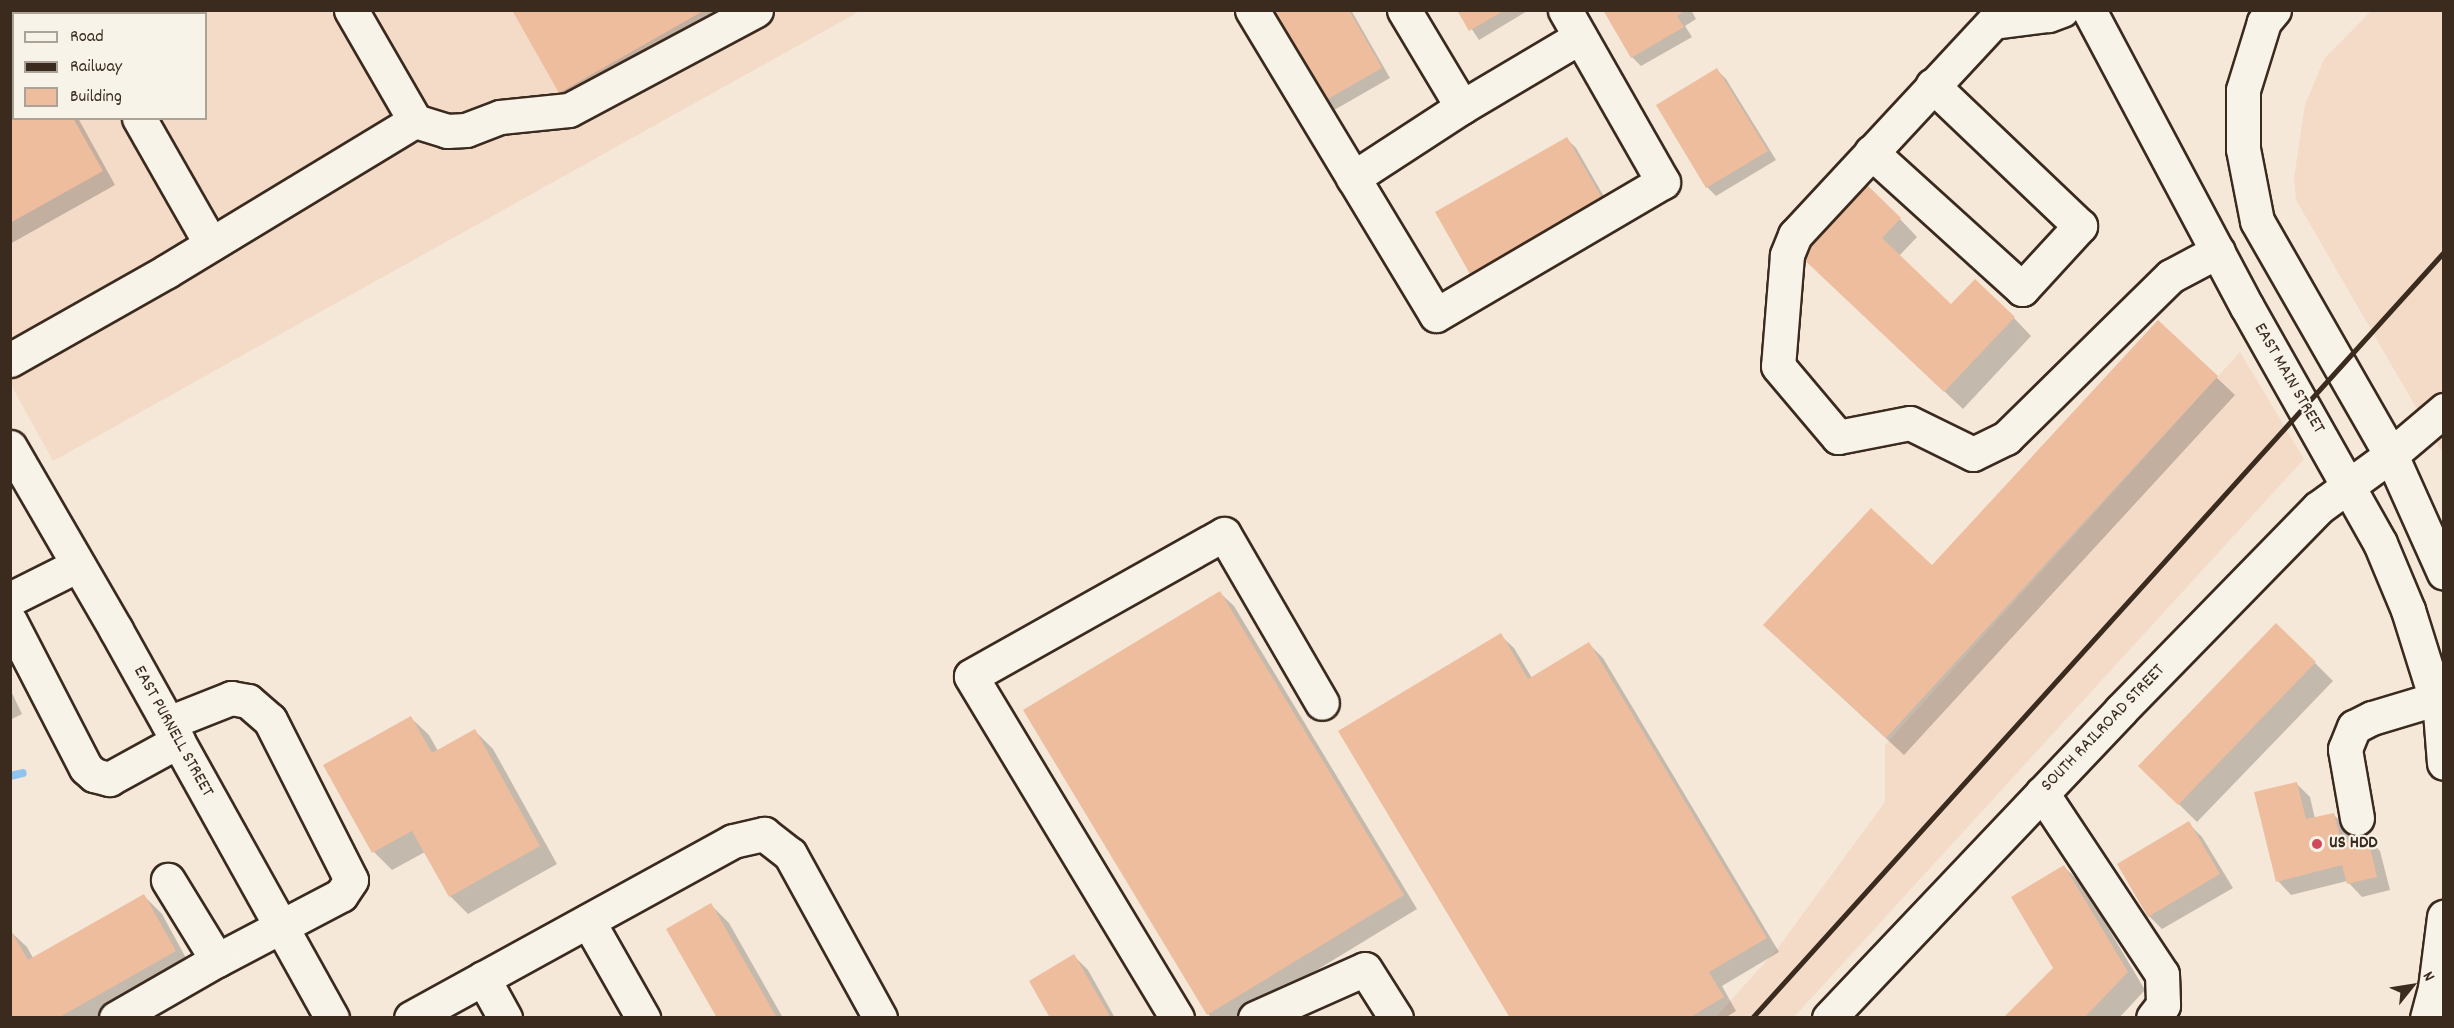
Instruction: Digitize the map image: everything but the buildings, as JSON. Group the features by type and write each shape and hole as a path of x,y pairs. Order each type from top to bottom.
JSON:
{"street":[{"path":"351,10 415,122 447,131 466,130 500,117 569,110 756,10"},
{"path":"1252,10 1353,178 1436,315 1663,182 1572,24 1462,107 1353,178"},
{"path":"1404,10 1462,107"},
{"path":"2062,10 2048,15 1993,22 1932,85 1795,236 1787,255 1778,366 1838,437 1910,423 1973,454 2006,438 2172,276 2218,251"},
{"name":"EAST MAIN STREET","path":"2089,10 2218,251 2380,543 2408,610 2440,712 2444,763"},
{"path":"2274,10 2264,22 2243,90 2243,149 2258,221 2391,455 2444,573"},
{"path":"1871,152 2022,289 2073,234 2080,226 1932,85"},
{"path":"141,120 211,244"},
{"path":"10,360 211,244 415,122"},
{"name":"SOUTH RAILROAD STREET","path":"1829,1017 2318,508 2391,455 2444,410"},
{"name":"EAST PURNELL STREET","path":"10,447 332,1017"},
{"path":"1177,1017 971,676 1224,534 1323,703"},
{"path":"10,598 78,564"},
{"path":"10,621 86,768 94,775 109,779 173,732 231,698 248,701 270,720 351,880 341,895 217,960 117,1017"},
{"path":"2357,818 2345,749 2354,727 2372,718 2435,699"},
{"path":"2042,793 2162,974 2163,1005 2153,1017"},
{"path":"411,1017 733,841 764,834 790,854 880,1017"},
{"path":"168,880 217,960"},
{"path":"2427,1017 2435,988 2444,917"},
{"path":"588,921 644,1017"},
{"path":"1255,1017 1365,969 1396,1017"},
{"path":"483,978 505,1017"}],"shaded area":[{"path":"10,11 860,11 53,461 11,385"},
{"path":"2371,11 2443,11 2443,454 2296,200 2294,178 2305,105 2324,59"},
{"path":"2240,352 2304,459 1794,1017 1715,1018 1777,949 1885,802 1885,745"}],"waterway":[{"path":"10,776 23,773"}],"railway":[{"path":"1752,1018 2444,252"}],"place":[{"name":"US HDD","path":"2317,844"}]}
